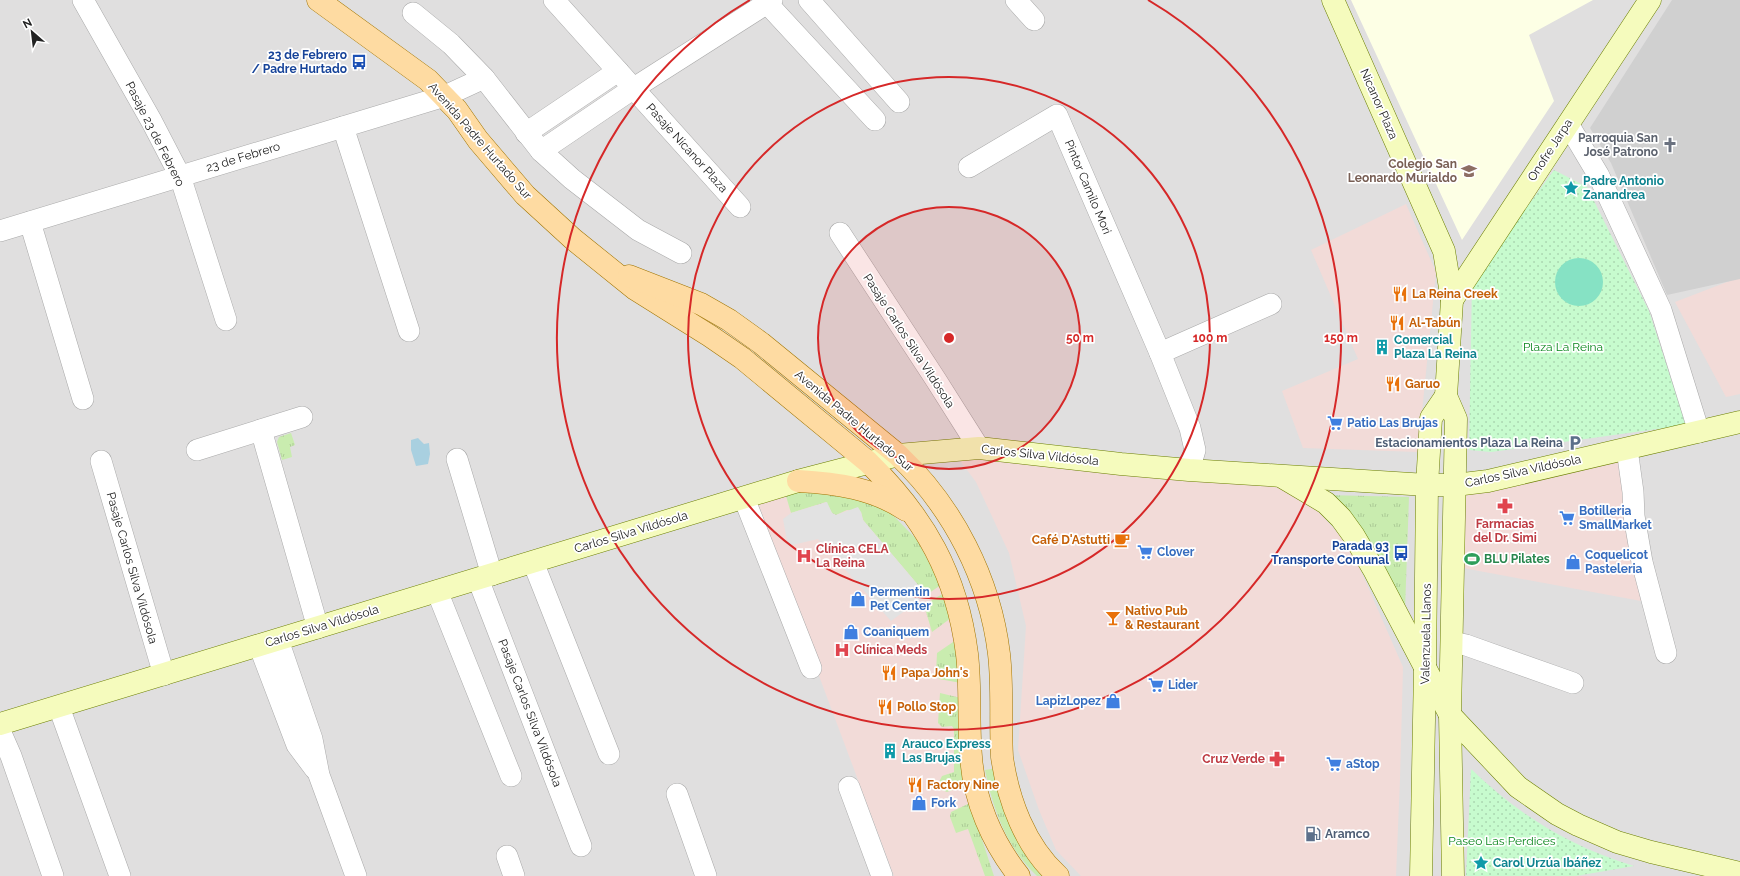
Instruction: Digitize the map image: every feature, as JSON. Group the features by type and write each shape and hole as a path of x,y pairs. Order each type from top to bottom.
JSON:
{"main road":[{"name":"Avenida Padre Hurtado Sur","path":"318,0 409,65 445,96 468,124 478,140 525,195 549,218 635,289 742,358 868,462 891,487 914,516 932,543 944,565 955,593 968,662 972,773 975,788 988,826 1001,851 1018,876"},
{"name":"Avenida Padre Hurtado Sur","path":"599,260 630,276 701,304 729,320 761,343 898,455 920,477 948,515 965,544 986,591 999,654 1002,757 1008,788 1018,817 1031,842 1045,862 1058,876"},
{"path":"798,481 824,482 856,488 885,498 914,516"},
{"path":"988,826 1003,876"}],"street":[{"name":"Pasaje 23 de Febrero","path":"83,0 152,122 180,176 225,320"},
{"name":"Pasaje Nicanor Plaza","path":"554,0 740,207"},
{"path":"809,0 899,102"},
{"path":"1016,0 1034,20"},
{"name":"Nicanor Plaza","path":"1333,0 1444,252 1452,300"},
{"name":"Onofre Jarpa","path":"1452,300 1650,0"},
{"path":"541,151 767,1 875,120"},
{"path":"413,13 451,44 484,78 541,151 572,179 638,230 681,253"},
{"path":"526,133 618,71"},
{"name":"23 de Febrero","path":"0,231 445,96 484,78"},
{"name":"Pintor Camilo Mori","path":"969,167 1057,115 1160,353 1190,428 1195,450 1189,470"},
{"path":"1568,124 1599,176 1661,310 1699,432"},
{"path":"343,127 410,332"},
{"path":"30,222 82,399"},
{"name":"Pasaje Carlos Silva Vildósola","path":"840,233 936,380 978,448"},
{"path":"1452,300 1446,396 1456,419 1450,715 1453,876"},
{"path":"1160,353 1271,304"},
{"name":"Valenzuela Llanos","path":"1421,876 1426,669 1428,485 1431,418 1446,396"},
{"path":"197,450 302,417"},
{"name":"Carlos Silva Vildósola","path":"0,724 798,481 898,455 978,448 1189,470 1428,485 1455,485 1488,481 1740,422"},
{"path":"261,430 318,628"},
{"path":"1627,449 1642,562 1666,653"},
{"name":"Pasaje Carlos Silva Vildósola","path":"457,459 485,577 582,846"},
{"name":"Pasaje Carlos Silva Vildósola","path":"100,461 164,674"},
{"name":"Carlos Silva Vildósola","path":"1279,475 1326,503 1341,518 1354,536 1374,570 1450,715"},
{"path":"744,498 811,668"},
{"path":"533,562 609,754"},
{"path":"437,591 511,776"},
{"path":"269,642 297,745 319,775 356,876"},
{"path":"1452,642 1466,645 1573,683"},
{"path":"59,707 120,876"},
{"path":"1450,715 1518,788 1557,814 1617,842 1651,852 1740,873"},
{"path":"0,731 11,756 53,876"},
{"path":"849,787 882,876"},
{"path":"677,794 706,876"},
{"path":"507,856 514,876"}],"shaded area":[{"path":"0,0 1740,0 1740,876 0,876"},
{"name":"Colegio San Leonardo Murialdo","path":"1351,0 1593,0 1529,35 1554,101 1462,240"},
{"name":"Parroquia San José Patrono","path":"1672,0 1740,0 1740,279 1667,295 1611,163 1590,128"},
{"path":"1406,204 1436,272 1418,452 1303,448 1282,391 1358,359 1311,250"},
{"path":"1740,277 1740,394 1726,397 1675,302"},
{"path":"958,458 1276,483 1314,507 1350,546 1403,667 1396,876 1081,876 1056,850 1039,810 1018,750 1026,626 1009,553 976,482"},
{"path":"1619,458 1641,601 1463,568 1463,493"},
{"name":"Arauco Express Las Brujas","path":"827,490 917,540 939,579 960,659 973,814 994,876 894,876 755,505 799,492"},
{"path":"827,502 832,513 836,515 858,507 863,520 924,592 925,596 891,621 818,539 788,546 783,519 791,513"}],"green space":[{"name":"Plaza La Reina","path":"1554,170 1587,187 1649,311 1686,425 1491,452 1469,450 1472,282"},
{"path":"1574,258 1584,258 1596,265 1603,277 1603,287 1596,299 1584,306 1574,306 1566,302 1559,295 1555,287 1555,277 1559,269 1566,262"},
{"path":"291,433 295,445 290,447 292,457 282,460 277,442 279,437"},
{"path":"827,490 888,510 917,540 941,585 929,593 924,592 863,520 861,512 847,510 836,515 832,513 826,502 791,513 786,496 799,492"},
{"path":"1326,495 1409,497 1405,610"},
{"path":"944,593 951,618 932,632 924,605"},
{"path":"956,640 961,683 939,679 936,673 937,653"},
{"path":"940,693 961,698 966,785 947,792 942,790 940,780 942,776 954,772 954,729 952,726 942,727 938,723"},
{"path":"997,768 1050,876 1037,876 1026,865 1009,841 992,800 985,770"},
{"name":"Paseo Las Perdices","path":"1471,769 1508,801 1546,828 1588,849 1634,866 1576,876 1466,876"},
{"path":"970,803 994,876 985,876 968,829 956,833 950,817 951,812"}],"water":[{"path":"418,438 424,444 429,443 430,454 428,464 416,466 411,450 411,440"}],"place":[{"name":"23 de Febrero / Padre Hurtado","path":"359,62"},
{"name":"Parroquia San José Patrono","path":"1670,145"},
{"name":"Colegio San Leonardo Murialdo","path":"1469,171"},
{"name":"Padre Antonio Zanandrea","path":"1571,188"},
{"name":"La Reina Creek","path":"1400,294"},
{"name":"Al-Tabún","path":"1397,323"},
{"name":"Comercial Plaza La Reina","path":"1382,347"},
{"name":"Garuo","path":"1393,384"},
{"name":"Patio Las Brujas","path":"1335,423"},
{"name":"Estacionamientos Plaza La Reina","path":"1575,443"},
{"name":"Farmacias del Dr. Simi","path":"1505,506"},
{"name":"Botilleria SmallMarket","path":"1567,518"},
{"name":"Café D'Astutti","path":"1122,540"},
{"name":"Clover","path":"1145,552"},
{"name":"Parada 93 Transporte Comunal","path":"1401,553"},
{"name":"Clínica CELA La Reina","path":"804,556"},
{"name":"BLU Pilates","path":"1472,559"},
{"name":"Coquelicot Pasteleria","path":"1573,562"},
{"name":"Permentin Pet Center","path":"858,599"},
{"name":"Nativo Pub & Restaurant","path":"1113,618"},
{"name":"Coaniquem","path":"851,632"},
{"name":"Clínica Meds","path":"842,650"},
{"name":"Papa John's","path":"889,673"},
{"name":"Lider","path":"1156,685"},
{"name":"LapizLopez","path":"1113,701"},
{"name":"Pollo Stop","path":"885,707"},
{"name":"Arauco Express Las Brujas","path":"890,751"},
{"name":"Cruz Verde","path":"1277,759"},
{"name":"aStop","path":"1334,764"},
{"name":"Factory Nine","path":"915,785"},
{"name":"Fork","path":"919,803"},
{"name":"Aramco","path":"1313,834"},
{"name":"Carol Urzúa Ibáñez","path":"1481,863"}]}
